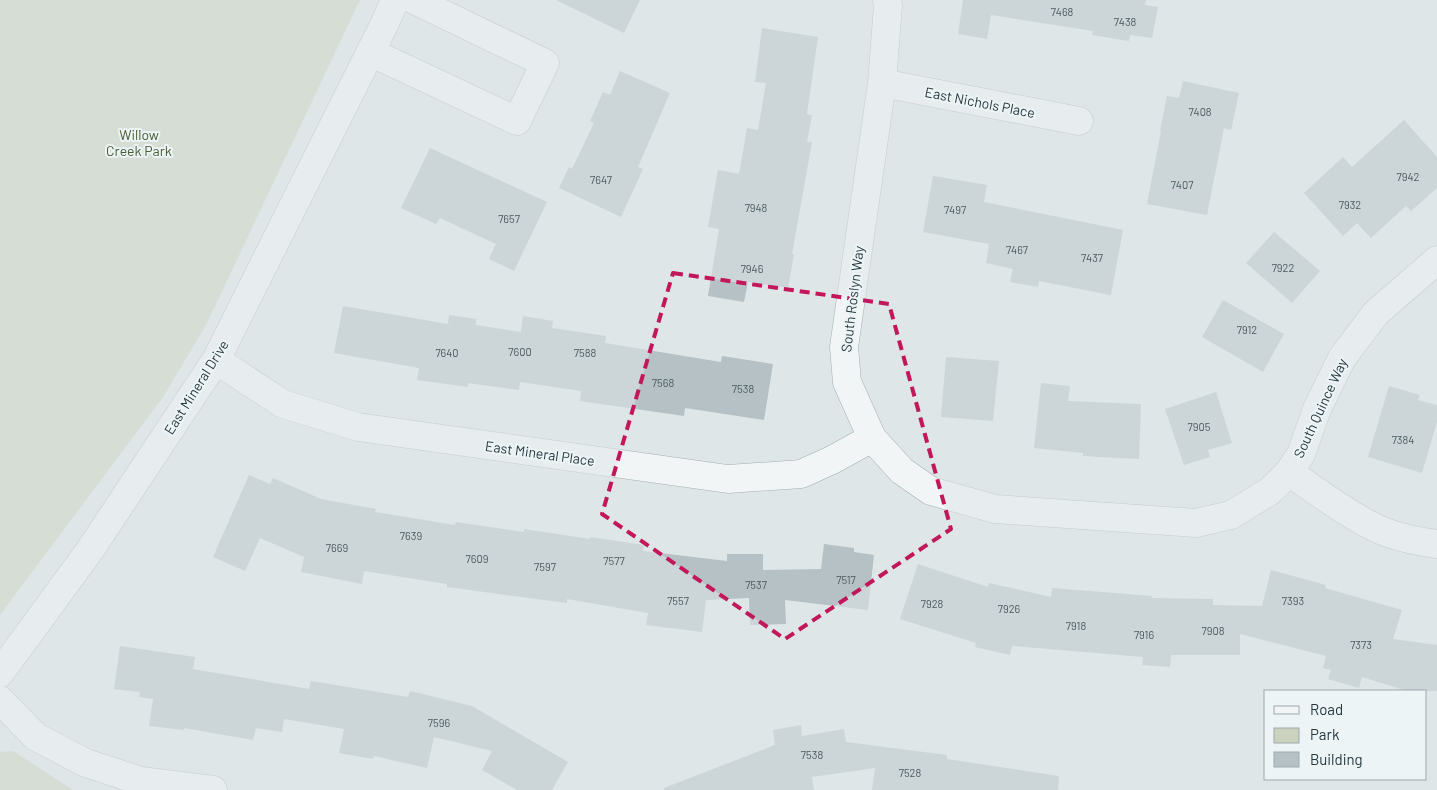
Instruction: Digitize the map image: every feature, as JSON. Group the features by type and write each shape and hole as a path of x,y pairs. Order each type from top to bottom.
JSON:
{"street":[{"name":"East Mineral Drive","path":"0,673 90,550 216,360 395,0"},
{"path":"370,52 517,121 545,63 414,0"},
{"name":"South Roslyn Way","path":"887,0 882,82 844,347 847,382 872,438 902,471 931,492 994,509 1196,523 1231,515 1270,492 1289,472"},
{"name":"East Nichols Place","path":"882,82 1079,121"},
{"name":"South Quince Way","path":"1289,472 1301,454 1317,409 1342,358 1376,313 1437,260"},
{"name":"East Mineral Place","path":"216,360 283,404 358,428 728,479 801,474 832,460 872,438"},
{"path":"1289,472 1340,508 1371,526 1418,541 1437,544"},
{"path":"0,700 36,737 86,763 141,781 213,790"}],"highlighted area":[{"path":"673,273 889,304 951,529 785,639 602,514"}],"green space":[{"name":"Willow Creek Park","path":"0,0 360,0 206,325 163,397 0,615"},
{"path":"13,751 73,790 0,790 0,752"}],"building":[{"path":"556,0 640,0 624,33"},
{"path":"963,0 1146,0 1145,5 1158,7 1152,38 1130,35 1129,41 1092,35 1093,31 991,15 987,39 958,34"},
{"path":"762,28 818,37 807,114 812,115 807,142 812,142 792,254 794,254 788,288 748,282 744,302 708,296 719,229 708,227 718,170 739,174 747,128 758,130 766,83 755,82"},
{"path":"620,71 670,93 638,167 643,169 621,217 559,188 569,167 572,169 594,123 590,121 603,92 610,95"},
{"path":"1183,81 1239,93 1231,130 1224,128 1207,215 1147,204 1167,96 1179,98"},
{"path":"1404,120 1437,157 1437,188 1411,211 1406,206 1371,238 1357,223 1343,236 1304,193 1343,157 1352,167"},
{"path":"430,148 547,202 514,271 489,259 496,244 440,218 436,224 401,208"},
{"path":"933,176 987,185 984,202 1123,230 1111,295 1039,281 1038,287 1010,282 1013,269 986,263 989,244 923,232"},
{"path":"1274,232 1320,271 1292,303 1246,263"},
{"path":"1223,300 1284,334 1263,372 1202,337"},
{"path":"343,306 448,324 449,315 476,319 476,325 521,332 523,316 553,321 552,328 606,336 605,343 721,362 722,356 773,364 764,420 685,408 684,416 580,401 581,391 520,382 519,390 468,383 468,387 417,380 419,368 334,353"},
{"path":"946,357 999,361 993,421 941,417"},
{"path":"1041,383 1070,386 1068,401 1141,404 1139,459 1083,456 1083,453 1034,448"},
{"path":"1389,386 1420,395 1418,400 1437,405 1437,422 1422,473 1368,457"},
{"path":"1216,392 1232,443 1208,450 1210,457 1184,465 1165,409"},
{"path":"249,475 270,484 273,478 321,499 376,509 375,512 455,525 456,522 524,532 524,529 590,539 590,537 644,545 643,551 727,561 727,554 763,554 763,570 821,569 824,544 854,548 854,552 874,555 868,610 785,600 786,624 750,625 749,598 706,600 702,632 646,625 648,613 567,599 567,603 447,587 447,584 364,571 362,584 301,572 304,557 260,538 245,571 213,557"},
{"path":"918,564 988,587 989,583 1051,597 1052,588 1152,596 1152,598 1213,599 1213,605 1262,606 1271,570 1326,585 1325,588 1402,610 1393,639 1437,645 1437,691 1404,690 1362,677 1359,688 1328,679 1331,670 1323,668 1326,656 1240,634 1240,655 1171,655 1170,667 1142,665 1143,657 1012,646 1010,655 975,647 976,643 900,619"},
{"path":"120,646 195,657 193,669 309,689 311,681 408,697 410,691 472,706 568,762 552,790 517,790 482,770 492,751 434,737 427,768 374,756 373,759 339,753 344,729 284,719 282,732 256,728 253,740 184,728 184,730 149,726 153,699 139,697 140,692 114,689"},
{"path":"801,725 802,736 844,729 846,742 947,755 947,759 1059,776 1058,790 872,790 875,768 812,777 814,790 664,790 664,788 775,745 773,730"}]}
